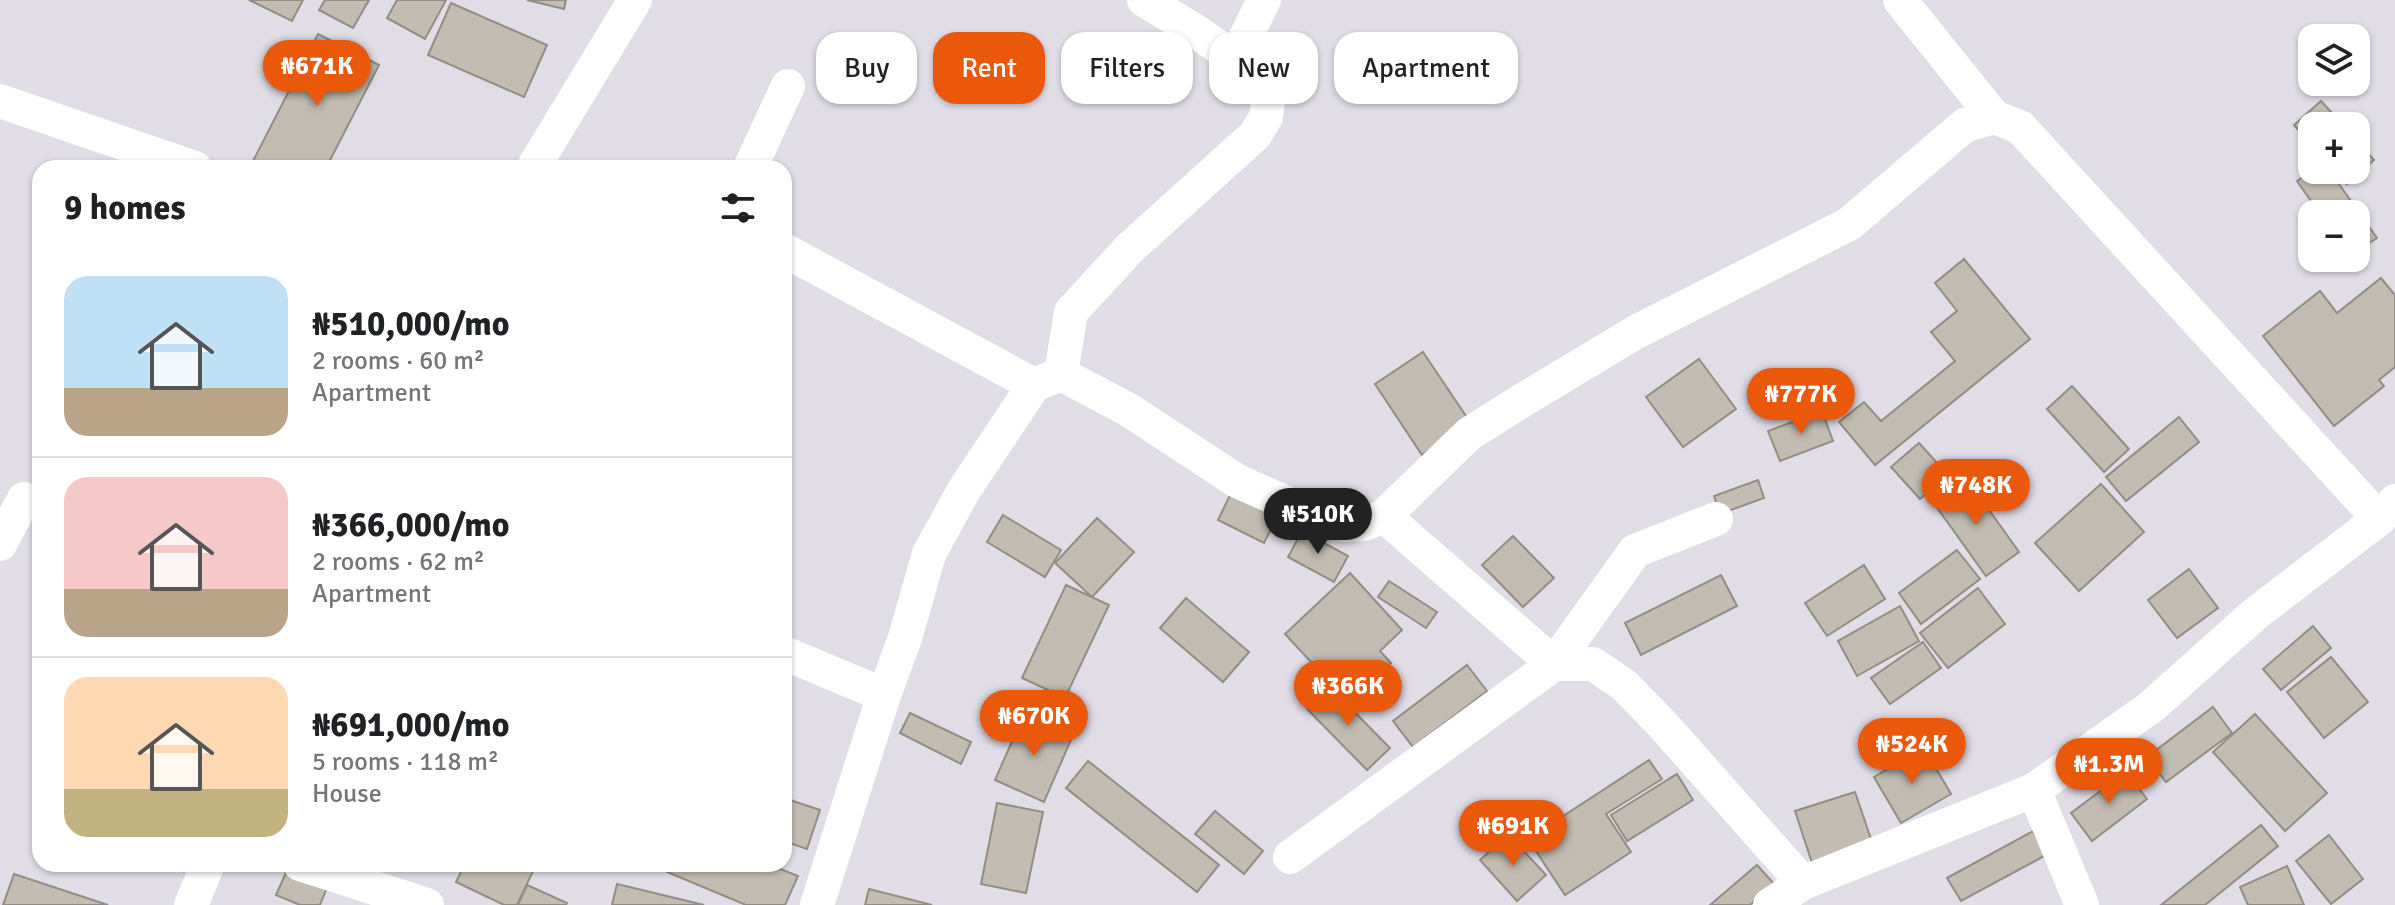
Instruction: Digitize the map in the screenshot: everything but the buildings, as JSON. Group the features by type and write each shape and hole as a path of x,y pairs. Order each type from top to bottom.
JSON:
{"street":[{"path":"538,160 635,0"},
{"path":"1144,0 1209,41"},
{"path":"1248,32 1264,0"},
{"path":"1770,905 1803,883 2034,790 2151,707 2255,614 2387,510 2020,127 1994,117 1900,0"},
{"path":"754,160 788,86"},
{"path":"0,101 172,160"},
{"path":"817,905 905,638 929,554 964,490 1048,380 1071,312 1130,248 1255,135 1266,117 1268,104"},
{"path":"792,254 1048,380 1129,410 1237,481 1325,520 1345,525 1364,524 1384,516 1469,434 1636,332 1849,224 1965,125 1994,117"},
{"path":"0,544 21,498"},
{"path":"1384,516 1554,664 1593,664 1624,685 1803,883"},
{"path":"1290,857 1554,664 1635,551 1716,519"},
{"path":"792,656 884,695"},
{"path":"2034,790 2082,905"},
{"path":"191,905 205,872"},
{"path":"325,872 427,905"}]}
